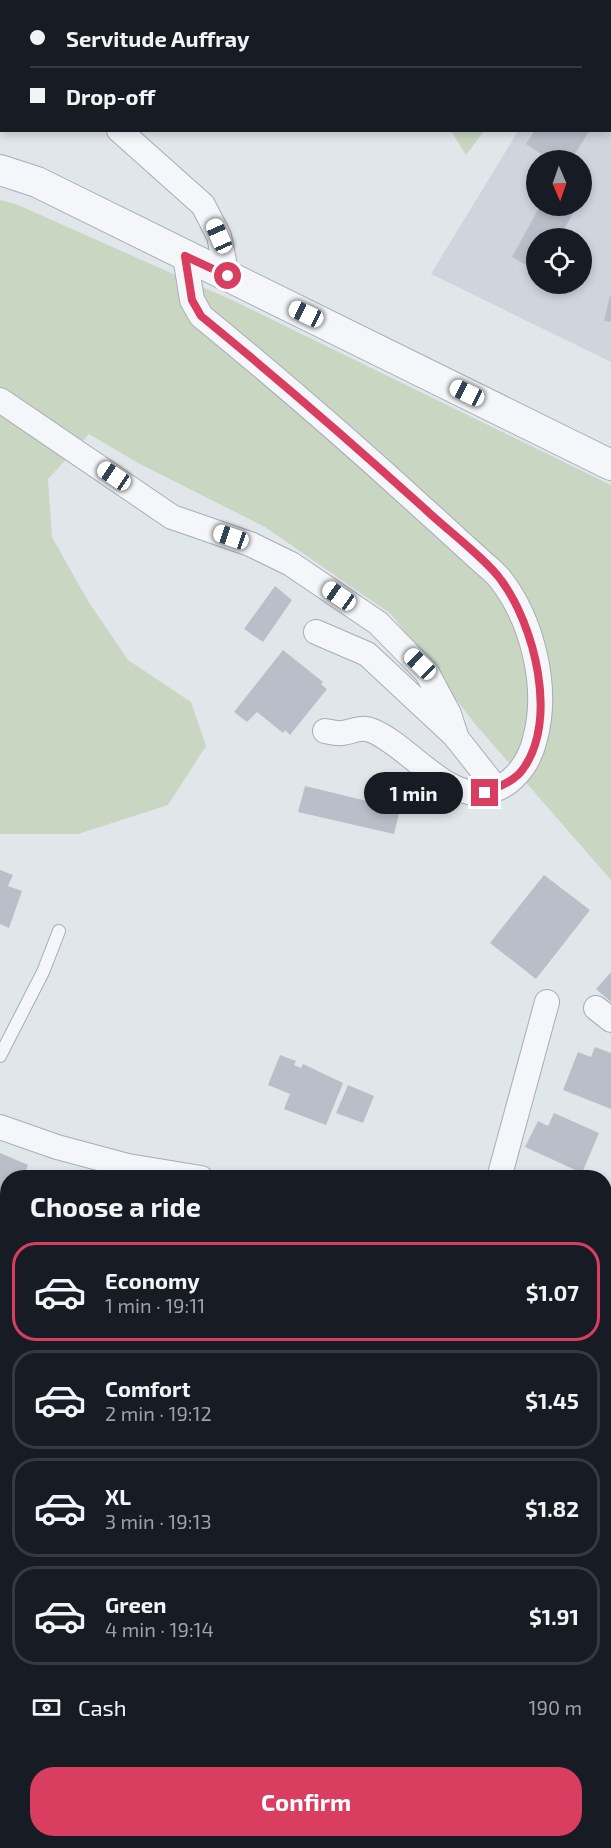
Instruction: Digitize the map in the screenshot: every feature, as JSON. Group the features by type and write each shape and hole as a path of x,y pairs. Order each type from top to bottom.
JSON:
{"street":[{"path":"121,132 203,205 219,236 228,276"},
{"path":"0,170 37,182 611,465"},
{"path":"185,256 192,300 201,316 322,416 501,579 527,626 536,663 539,726 532,751 523,770 496,788 485,793 472,794 456,789 392,741 370,729 359,728 341,733 325,731"},
{"path":"0,400 172,517 250,544 291,564 378,623 427,673 450,714 457,739"},
{"path":"316,632 367,654 412,693 457,739 496,788"},
{"path":"501,1170 547,1002"},
{"path":"0,1127 128,1166 152,1170"}],"lane":[{"path":"0,1056 43,972 59,931"}],"shaded area":[{"path":"517,132 611,132 611,362 431,274"}],"green space":[{"path":"452,132 483,132 466,155"},
{"path":"0,200 18,205 234,301 611,485 611,880 475,724 391,614 265,527 138,463 89,434 48,479 52,537 88,601 128,660 191,702 206,746 168,805 78,834 0,834"}],"building":[{"path":"534,132 589,132 577,150 535,150 526,144"},
{"path":"535,216 571,216 565,228 528,228"},
{"path":"526,232 526,265 512,257"},
{"path":"611,295 611,322 604,321"},
{"path":"275,586 292,600 263,642 244,629"},
{"path":"283,650 323,682 321,684 327,689 290,735 285,730 283,733 257,712 247,722 234,712"},
{"path":"305,786 400,809 394,834 298,812"},
{"path":"0,870 13,875 8,886 22,891 9,928 0,924"},
{"path":"544,875 590,910 536,979 490,943"},
{"path":"611,972 611,1002 596,989"},
{"path":"595,1047 611,1053 611,1109 563,1090 578,1052 591,1057"},
{"path":"280,1055 296,1061 294,1065 301,1068 303,1064 343,1083 326,1125 284,1109 290,1094 268,1085"},
{"path":"348,1085 374,1096 363,1123 336,1113"},
{"path":"554,1113 599,1133 583,1170 575,1170 525,1147 538,1121 548,1126"},
{"path":"0,1153 28,1165 26,1170 0,1170"}],"route":[{"path":"228,276 185,256 192,300 201,316 322,416 501,579 527,626 536,663 539,726 532,751 523,770 513,779 485,793"}]}
